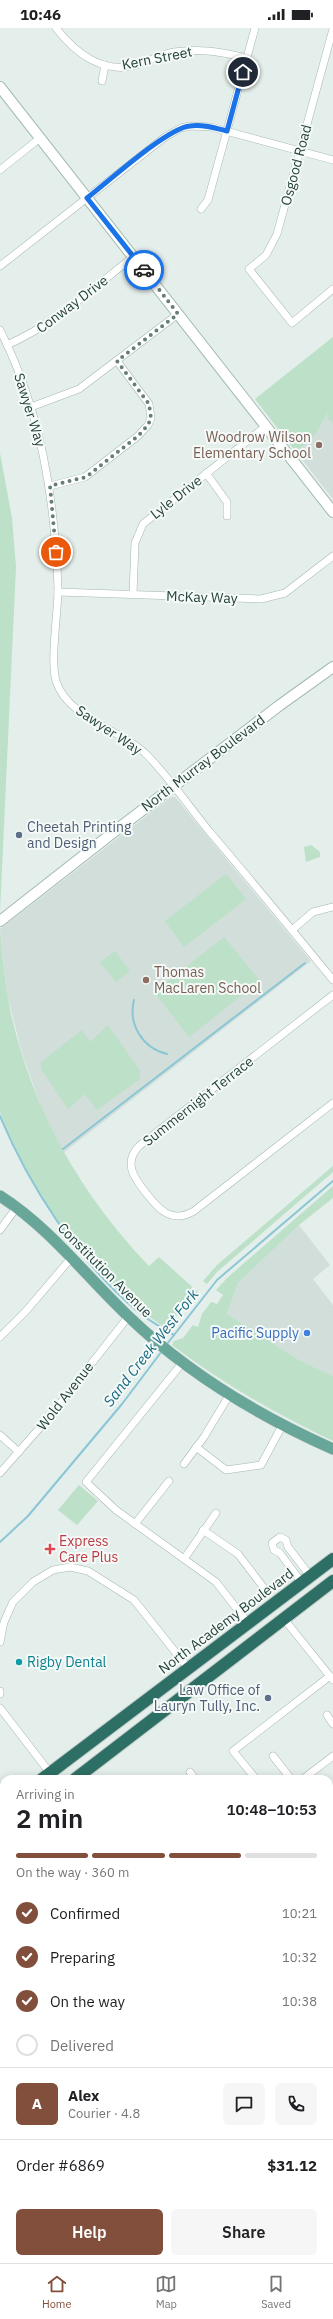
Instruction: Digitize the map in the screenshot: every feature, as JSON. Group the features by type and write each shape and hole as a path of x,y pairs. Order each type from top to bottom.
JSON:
{"highway":[{"name":"North Academy Boulevard","path":"50,1775 188,1668 333,1559"},
{"path":"80,1775 333,1582"}],"main road":[{"path":"0,87 333,512"},
{"name":"North Murray Boulevard","path":"0,921 280,705 333,667"},
{"name":"Constitution Avenue","path":"0,1196 17,1207 72,1257 128,1317 179,1360 230,1394 283,1424 333,1448"}],"street":[{"name":"Kern Street","path":"56,28 80,54 105,65 132,66 164,54 186,50 221,52 247,58"},
{"path":"200,209 208,200 255,28"},
{"name":"Osgood Road","path":"333,29 274,243 266,255 249,269 292,323 333,289"},
{"path":"102,81 105,65"},
{"path":"0,266 176,130 190,126 227,131 333,160"},
{"path":"0,170 40,138"},
{"name":"Conway Drive","path":"7,345 30,335 49,322 134,257"},
{"path":"31,407 79,389 178,314"},
{"name":"Sawyer Way","path":"0,330 31,407 50,486 55,524 58,592 55,669 56,680 63,695 74,707 138,748 173,787 333,980"},
{"path":"50,486 86,477 138,436 148,425 151,418 149,404 117,361"},
{"name":"Lyle Drive","path":"133,594 135,543 139,529 149,517 266,426"},
{"path":"206,473 228,502 227,516"},
{"name":"McKay Way","path":"58,592 261,599 269,598 291,589 333,556"},
{"path":"292,930 313,912 333,906"},
{"name":"Summernight Terrace","path":"333,995 139,1146 132,1157 132,1173 158,1209 173,1217 185,1215 194,1211 333,1103"},
{"path":"0,1230 17,1207"},
{"path":"0,1337 26,1311 72,1257"},
{"name":"Wold Avenue","path":"0,1473 51,1415 128,1317"},
{"path":"179,1360 86,1482 116,1510 216,1582 248,1623"},
{"path":"184,1464 204,1437 230,1394"},
{"path":"196,1447 226,1470 261,1465 283,1424"},
{"path":"197,1433 204,1437"},
{"path":"0,1434 19,1452"},
{"path":"135,1524 169,1481"},
{"path":"184,1559 216,1513"},
{"path":"203,1530 238,1554 267,1592"},
{"path":"280,1537 286,1540 288,1547 307,1580 280,1552 274,1550 272,1543 274,1539 280,1537"},
{"path":"0,1642 4,1622 14,1602 33,1582 54,1570 70,1567 88,1571 134,1600 188,1668"},
{"path":"253,1775 233,1751 332,1678 284,1619"},
{"path":"0,1708 46,1775"},
{"path":"327,1715 333,1724"},
{"path":"274,1756 288,1775"},
{"path":"308,1775 333,1756"}],"shaded area":[{"name":"Woodrow Wilson Elementary School","path":"333,405 333,499 296,452 313,438"},
{"name":"Thomas MacLaren School","path":"171,797 175,797 311,961 63,1153 42,1109 22,1053 7,994 0,929"},
{"path":"299,1225 330,1265 313,1279 333,1305 333,1376 299,1360 227,1314 238,1283"}],"green space":[{"path":"333,337 333,423 327,419 328,413 313,438 296,452 255,399"},
{"path":"0,453 12,518 16,567 0,911"},
{"path":"311,845 320,852 320,857 306,862 304,847"},
{"path":"226,874 246,899 184,947 165,921"},
{"path":"0,930 9,1004 20,1050 46,1118 63,1150 81,1181 102,1210 124,1239 149,1266 159,1257 199,1293 191,1300 187,1311 181,1309 167,1329 139,1309 113,1286 89,1261 67,1234 47,1205 29,1174 0,1112"},
{"path":"224,937 260,981 189,1037 154,992"},
{"path":"115,951 130,971 116,982 100,962"},
{"path":"108,1025 140,1071 140,1079 97,1110 85,1094 68,1109 41,1069 41,1062 82,1030 90,1042"},
{"path":"333,1166 333,1172 217,1272 207,1284 203,1281 217,1265"},
{"path":"333,1186 333,1198 299,1225 238,1283 227,1314 299,1360 333,1376 333,1441 250,1397 210,1372 172,1345 174,1341 183,1338 193,1325 198,1327 202,1314 211,1302 217,1304 223,1295 216,1290 228,1277"},
{"path":"79,1485 98,1501 77,1525 58,1510"}],"waterway":[{"path":"63,1149 305,963"},
{"path":"134,1000 133,1018 139,1034 150,1046 167,1054"},
{"path":"0,1116 25,1169 40,1195 75,1245 114,1290 140,1314 174,1335"},
{"name":"Sand Creek West Fork","path":"167,1344 217,1280 333,1181"},
{"name":"Sand Creek West Fork","path":"0,1542 28,1516 122,1404 162,1351"}],"way so far":[{"path":"56,552 55,524 50,486 73,482 86,477 138,436 148,425 151,418 146,396 117,361 178,314 144,270"}],"place":[{"name":"Woodrow Wilson Elementary School","path":"319,445"},
{"name":"Cheetah Printing and Design","path":"19,835"},
{"name":"Thomas MacLaren School","path":"146,980"},
{"name":"Pacific Supply","path":"307,1333"},
{"name":"Express Care Plus","path":"50,1549"},
{"name":"Rigby Dental","path":"19,1662"},
{"name":"Law Office of Lauryn Tully, Inc.","path":"268,1698"}],"route":[{"path":"144,270 87,198 172,132 190,126 212,127 227,131 243,72"}]}
